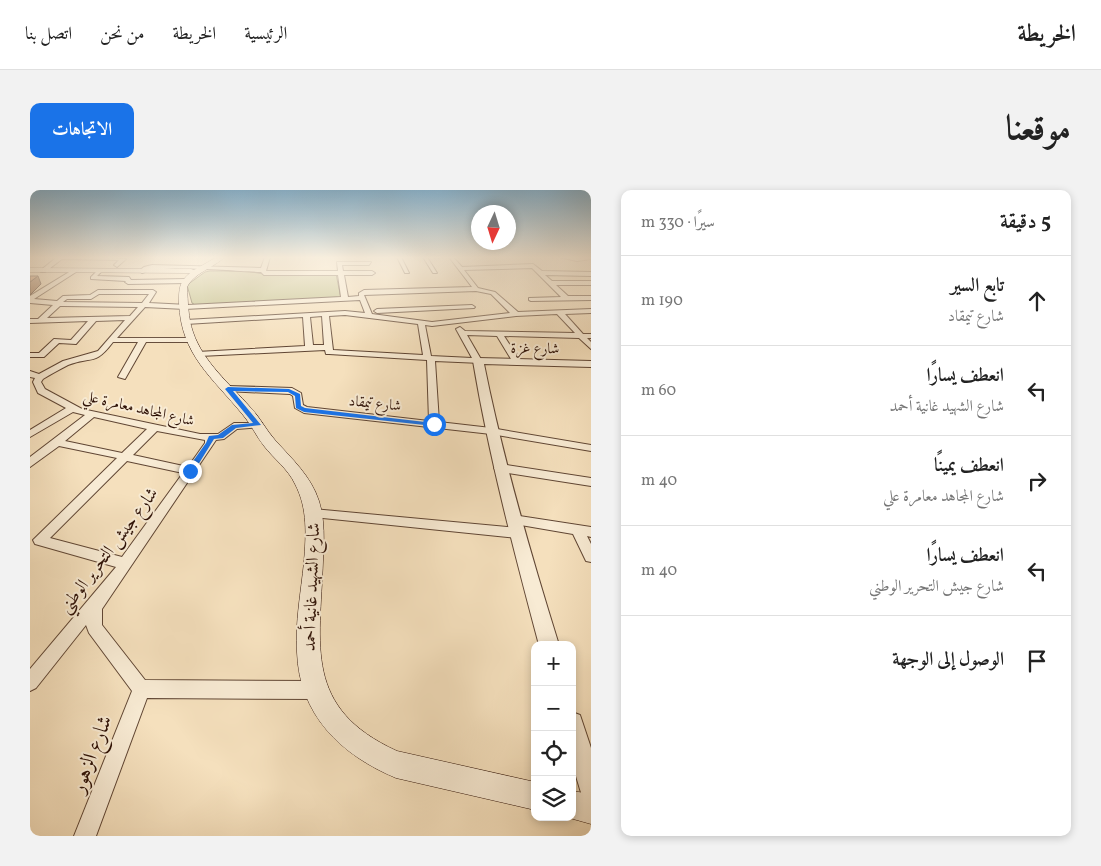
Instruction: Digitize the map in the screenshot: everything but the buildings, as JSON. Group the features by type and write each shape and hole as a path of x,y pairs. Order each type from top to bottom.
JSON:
{"main road":[{"path":"183,287 189,326"},
{"name":"شارع الشهيد غانية أحمد","path":"189,326 228,389 258,425 270,445 288,461 308,493 313,512 314,538 308,650 311,676 316,690 331,716 352,739 380,758 412,768 531,795"},
{"path":"576,806 591,809"}],"street":[{"path":"30,300 50,287"},
{"path":"122,292 124,287"},
{"path":"343,287 345,299"},
{"path":"368,313 361,294 369,287"},
{"path":"381,287 396,301 464,298 482,318"},
{"path":"554,287 566,298"},
{"path":"368,313 396,301 464,298 476,289 493,293 516,314"},
{"path":"35,375 66,363 96,356 123,325 144,305 153,292 98,292 91,297 65,298 40,321"},
{"path":"548,313 529,297 591,298"},
{"path":"111,340 143,341 251,304 362,298"},
{"path":"580,298 591,308"},
{"path":"30,300 59,303 144,305 189,326 308,348 328,347"},
{"path":"30,310 42,302"},
{"path":"298,302 304,315 308,348"},
{"path":"251,304 253,318"},
{"path":"559,312 591,347"},
{"path":"189,326 253,318 351,313 368,313 421,323 526,313 591,312"},
{"path":"526,313 531,320"},
{"path":"325,314 328,352 478,361"},
{"path":"30,321 132,318"},
{"path":"30,355 41,355 57,342 73,342 94,319"},
{"path":"456,321 478,361 490,431 515,527 549,641"},
{"path":"421,323 429,359 434,424"},
{"path":"537,328 543,335"},
{"path":"462,333 591,336"},
{"path":"499,334 517,362"},
{"path":"122,377 143,341"},
{"name":"شارع غزة","path":"478,361 591,364"},
{"name":"شارع المجاهد معامرة علي","path":"35,375 41,391 72,408 154,428 211,438 220,437 234,426 258,425"},
{"name":"شارع تيمقاد","path":"228,389 289,390 298,395 298,406 304,410 490,431 591,448"},
{"path":"33,429 72,408"},
{"path":"30,463 92,414"},
{"path":"126,564 40,540 154,428"},
{"name":"شارع جيش التحرير الوطني","path":"30,682 126,564 210,443 211,438"},
{"path":"57,442 190,471"},
{"path":"500,468 591,482"},
{"path":"313,512 591,532"},
{"path":"577,530 591,557"},
{"path":"104,593 93,610 92,619 95,628 141,689 316,690"},
{"name":"شارع الزهور","path":"85,836 141,689"},
{"path":"574,731 591,787"}],"shaded area":[{"path":"188,287 339,287 341,298 197,306 192,303"}],"route":[{"path":"190,471 210,443 211,438 220,437 234,426 258,425 228,389 289,390 298,395 298,406 304,410 434,424"}]}
